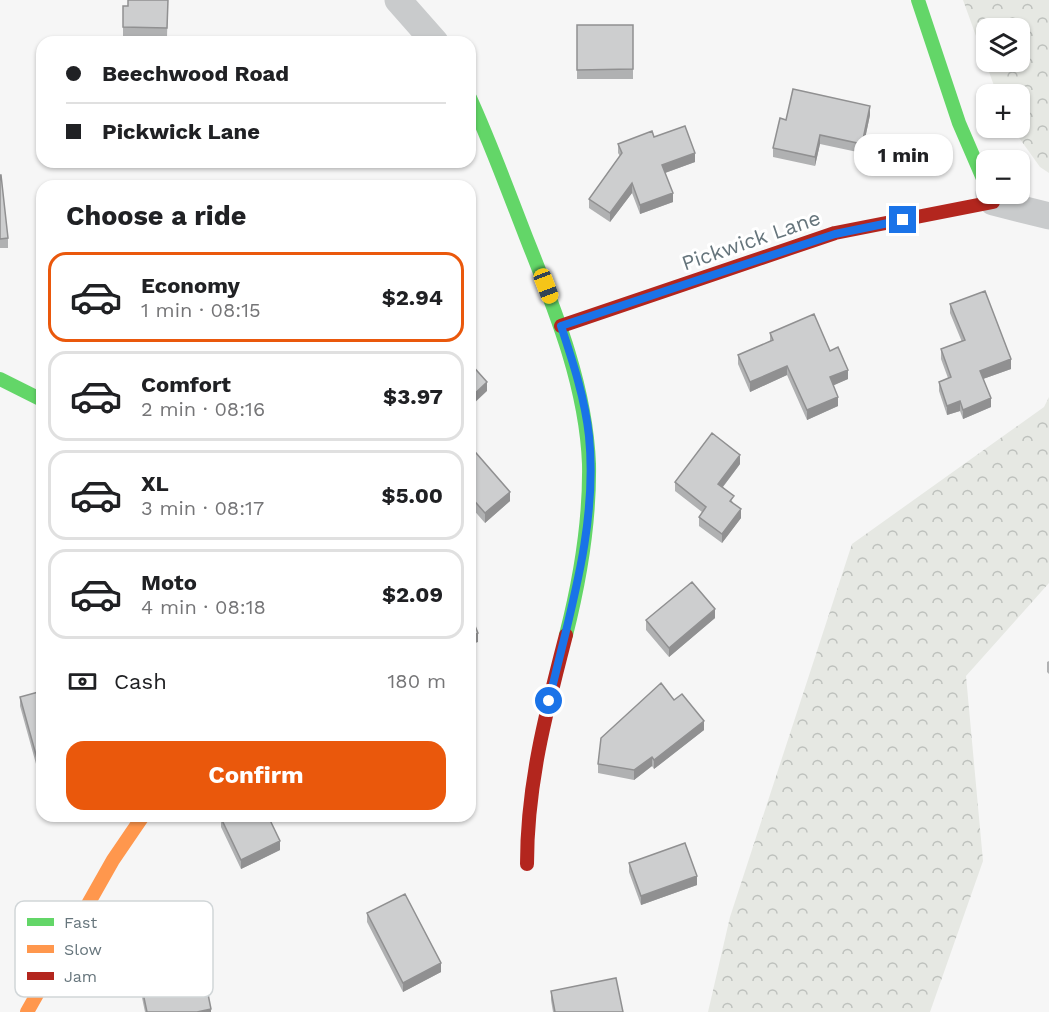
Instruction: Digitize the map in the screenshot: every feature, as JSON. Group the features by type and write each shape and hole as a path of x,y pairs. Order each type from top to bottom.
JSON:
{"street":[{"path":"398,0 430,36"},
{"path":"918,0 959,123 976,162"},
{"path":"476,113 561,326 586,419 591,491 584,550 534,765 528,810 527,864"},
{"name":"Pickwick Lane","path":"561,326 835,234 976,199"},
{"path":"1015,204 1049,216"},
{"path":"0,379 36,397"},
{"path":"90,901 113,860 139,822"},
{"path":"27,1012 35,997"}],"green space":[{"path":"963,0 1049,0 1049,173 1040,167 1019,138 1030,138 1030,84 993,84 989,72 1030,72 1030,18 976,18 976,36"},
{"path":"1049,397 1049,583 966,676 983,861 930,1012 708,1012 730,917 852,544 1044,407"}],"building":[{"path":"128,0 168,0 167,28 123,27 123,6 128,6"},
{"path":"577,25 633,25 633,69 577,70"},
{"path":"793,89 870,106 862,144 820,135 815,157 773,148 780,118 786,120"},
{"path":"685,126 695,153 662,165 673,193 640,205 632,183 610,213 589,199 622,153 618,144 652,131 654,137"},
{"path":"0,175 8,238 0,239"},
{"path":"985,291 1011,359 980,371 991,398 963,410 960,401 947,406 939,382 951,377 941,349 965,340 950,304"},
{"path":"814,314 830,351 838,347 848,370 830,377 838,397 807,410 787,366 750,382 738,355 773,340 770,333"},
{"path":"476,370 487,382 476,392"},
{"path":"712,433 740,455 718,484 734,496 730,501 741,509 722,534 699,517 706,507 675,482"},
{"path":"476,453 510,492 485,513 476,503"},
{"path":"692,582 715,609 669,648 646,620"},
{"path":"661,683 674,700 682,694 704,721 654,760 652,757 634,770 598,764 601,738"},
{"path":"36,693 36,755 20,697"},
{"path":"223,822 271,822 280,841 241,860"},
{"path":"685,843 697,876 641,896 629,863"},
{"path":"405,894 441,963 403,983 367,913"},
{"path":"616,978 623,1012 555,1012 551,991"},
{"path":"144,997 209,997 211,1009 197,1012 147,1012"}],"traffic: fast":[{"path":"918,0 959,123 976,162"},
{"path":"476,112 548,292 567,348 582,405 589,464 588,507 580,572 566,635"},
{"path":"0,379 36,397"}],"traffic: slow":[{"path":"90,901 113,860 139,822"},
{"path":"27,1012 35,997"}],"traffic: jam":[{"path":"561,326 835,233 983,204"},
{"path":"527,864 534,777 566,635"}],"route":[{"path":"549,701 584,550 591,491 586,419 575,369 561,326 835,234 903,220"}]}
